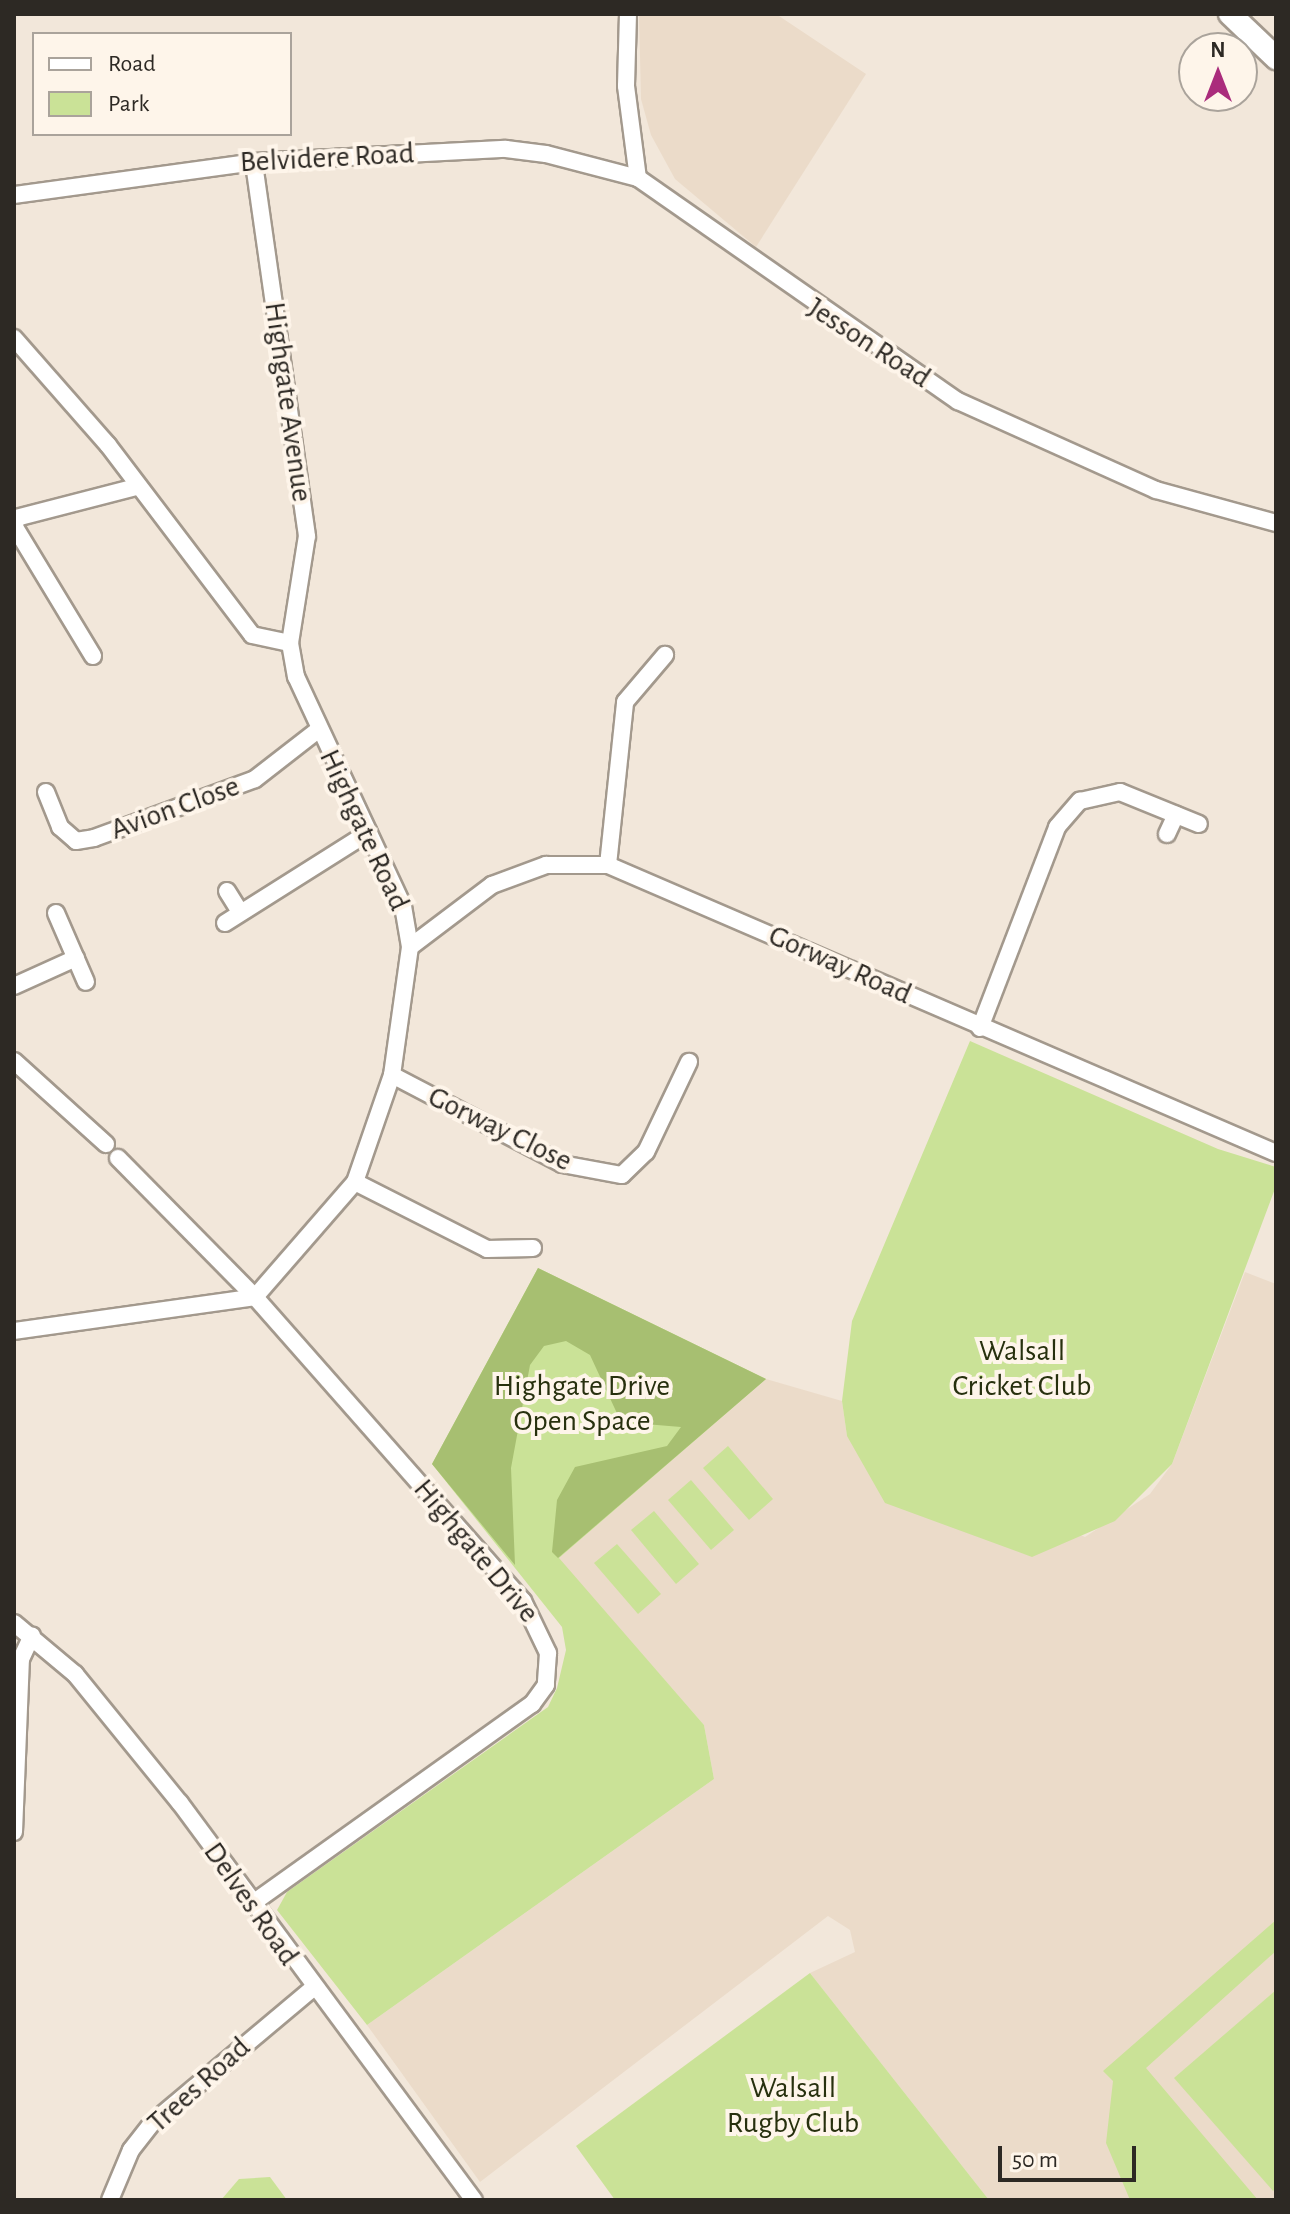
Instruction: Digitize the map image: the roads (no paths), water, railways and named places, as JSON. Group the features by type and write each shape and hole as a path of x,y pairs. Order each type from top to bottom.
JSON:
{"street":[{"path":"628,14 626,86 638,178"},
{"path":"1230,14 1276,58"},
{"name":"Belvidere Road","path":"14,195 254,162 506,149 638,178"},
{"name":"Highgate Avenue","path":"254,162 307,536 290,643"},
{"name":"Jesson Road","path":"638,178 958,401 1156,490 1276,523"},
{"path":"14,338 252,635 290,643"},
{"path":"93,656 16,518 136,487"},
{"name":"Highgate Road","path":"255,1297 355,1182 392,1075 410,947 403,906 318,730 290,643"},
{"path":"608,865 625,702 665,655"},
{"name":"Avion Close","path":"46,792 60,827 76,841 94,838 255,779 318,730"},
{"path":"980,1028 1057,827 1080,801 1120,792 1199,824"},
{"path":"1167,834 1176,815"},
{"path":"225,923 369,832"},
{"name":"Gorway Road","path":"410,947 492,885 546,865 608,865 980,1028 1276,1153"},
{"path":"227,891 240,912"},
{"path":"56,913 86,982"},
{"path":"14,986 76,958"},
{"name":"Gorway Close","path":"392,1075 562,1164 622,1175 646,1152 690,1063"},
{"path":"16,1069 106,1144"},
{"name":"Highgate Drive","path":"118,1158 255,1297 523,1601 548,1653 546,1685 532,1704 250,1905"},
{"path":"355,1182 487,1249 533,1248"},
{"path":"14,1331 255,1297"},
{"name":"Delves Road","path":"14,1623 75,1674 180,1803 312,1989 474,2200"},
{"path":"14,1832 15,1716 21,1659 32,1635"},
{"name":"Trees Road","path":"110,2200 151,2124 312,1989"}],"park label":[{"name":"Walsall Cricket Club","path":"1022,1368"},
{"name":"Highgate Drive Open Space","path":"582,1403"},
{"name":"Walsall Rugby Club","path":"793,2105"}]}
